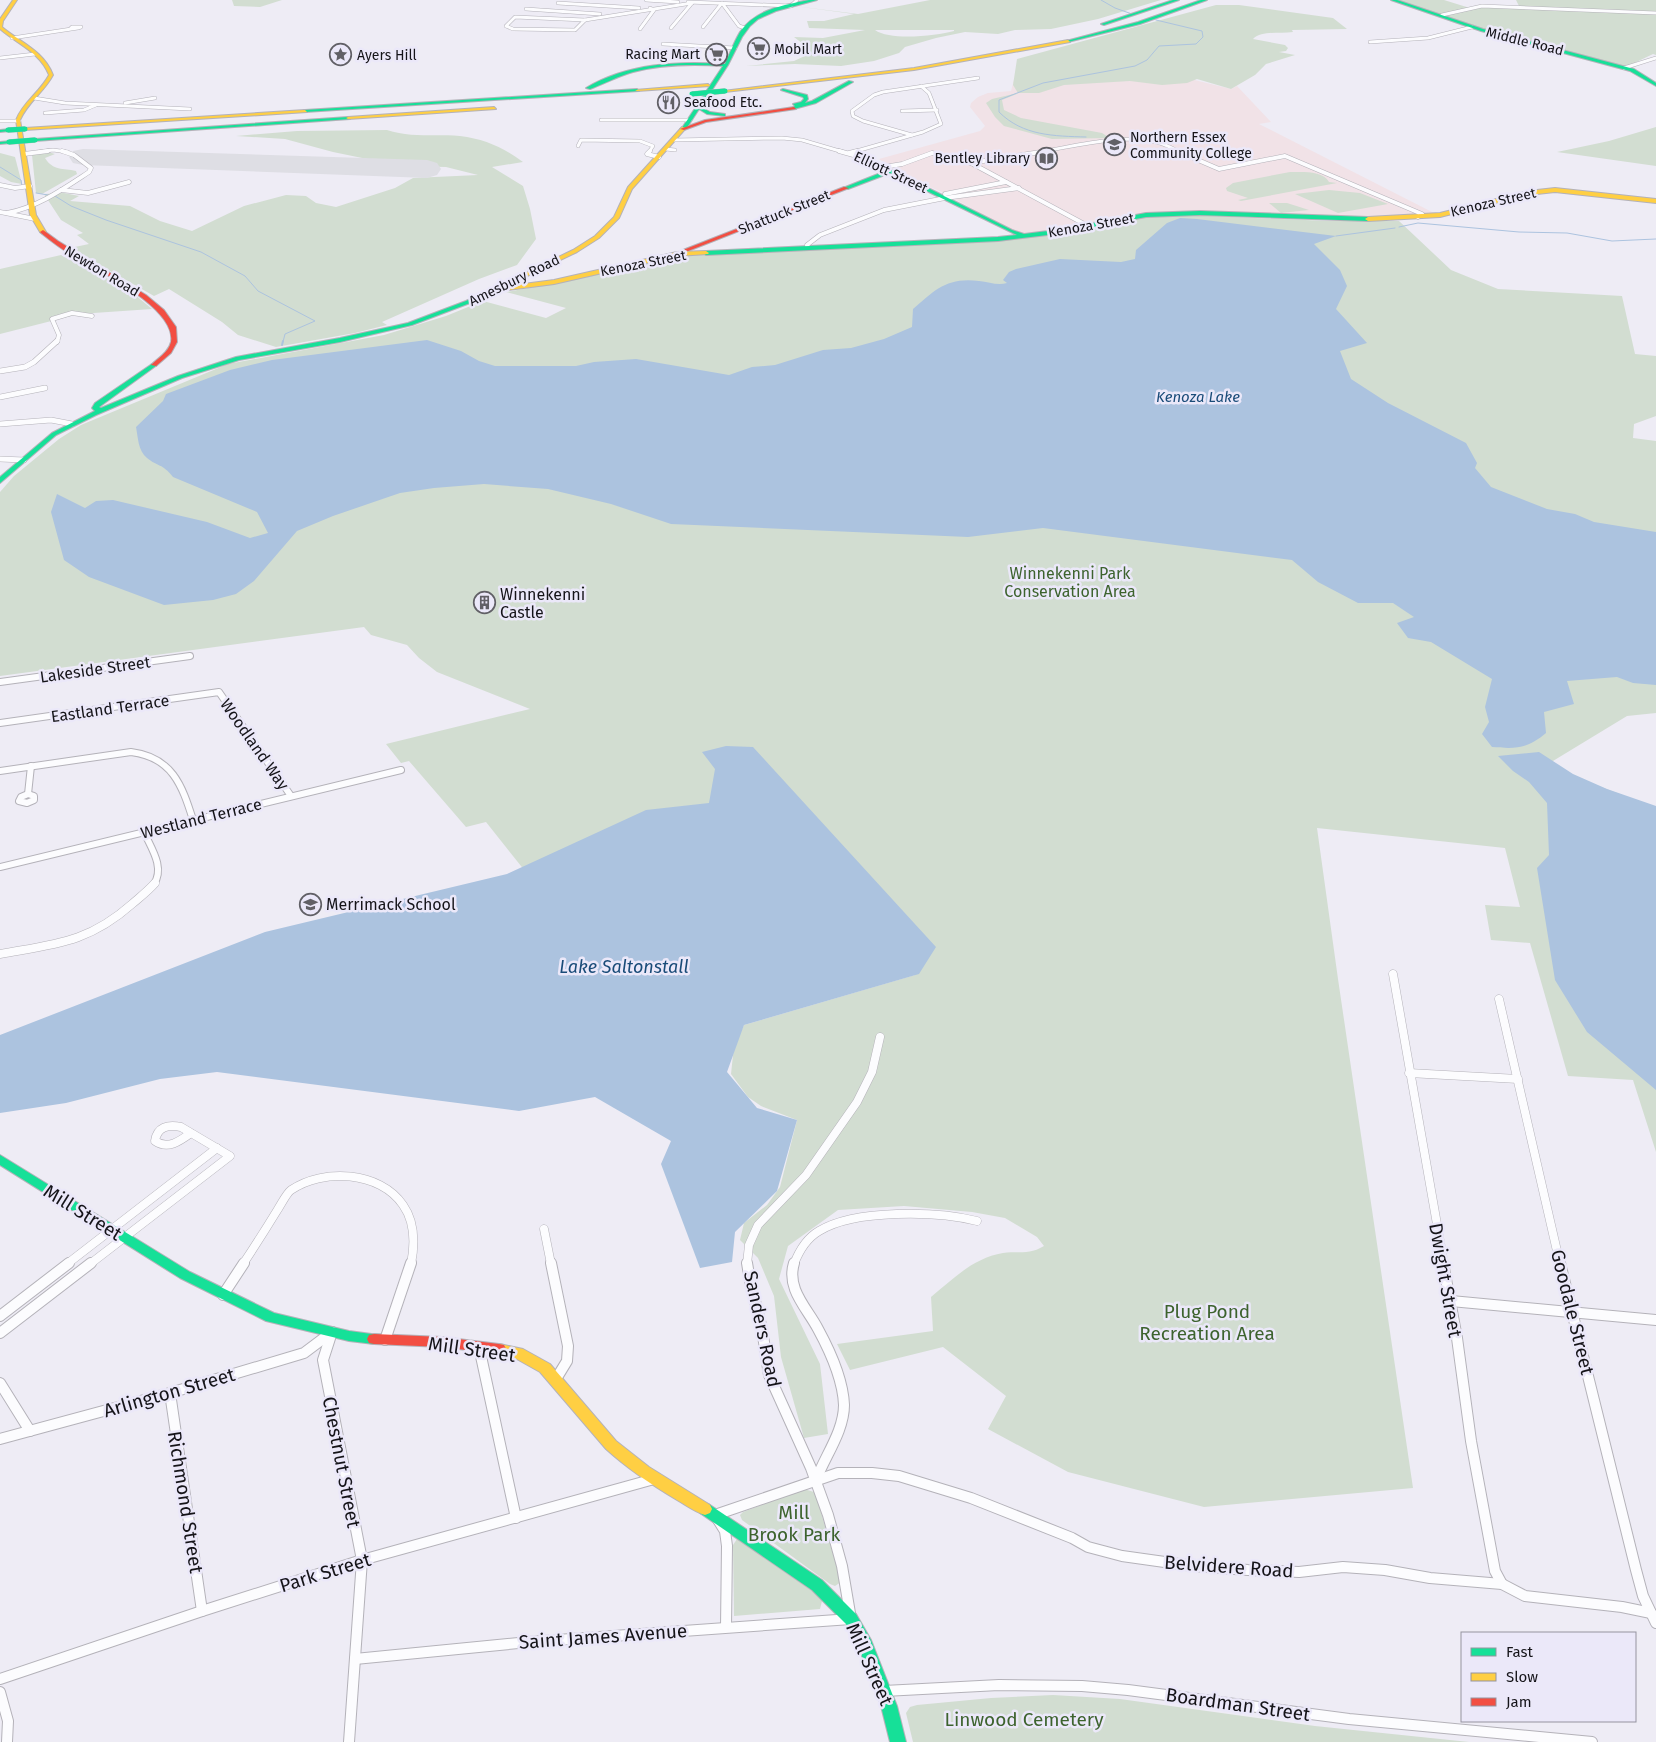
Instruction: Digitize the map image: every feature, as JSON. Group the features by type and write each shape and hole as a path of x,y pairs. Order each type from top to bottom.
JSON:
{"main road":[{"path":"15,0 2,20 0,27 48,64 52,73 48,84 20,112 22,125"},
{"name":"Amesbury Road","path":"0,481 54,434 72,424 212,365 267,352 377,332 444,312 493,290 521,282 597,238 616,218 630,188 668,149 691,119 723,72 745,28 766,13 794,3 815,0"},
{"path":"4,142 690,90 723,72 869,69 980,52 1099,25 1177,0"},
{"path":"691,119 765,114 798,107 813,102 851,82 1008,54 1079,39 1154,18 1205,0"},
{"name":"Middle Road","path":"1393,0 1442,15 1472,27 1624,68 1640,74 1656,85"},
{"path":"690,90 639,87 624,83 622,80 632,72 653,68 704,65"},
{"path":"431,103 572,91 599,85 637,69 659,66 704,65 723,72 752,89 790,90 805,96 806,99 803,103 771,112 725,117 700,122 682,129"},
{"path":"752,89 922,69"},
{"path":"4,130 22,125 690,90 723,72"},
{"path":"698,107 709,113 725,117"},
{"name":"Newton Road","path":"22,125 24,154 32,207 35,220 46,235 56,244 137,291 160,310 175,327 175,340 165,354 97,404 95,408 104,410"},
{"name":"Elliott Street","path":"887,169 1010,231 1025,236"},
{"name":"Shattuck Street","path":"678,254 887,169"},
{"name":"Kenoza Street","path":"521,282 586,275 678,254 998,239 1088,226 1126,217 1189,213 1343,220 1418,217 1440,215 1502,199 1549,190 1656,201"},
{"path":"998,239 1010,231"},
{"name":"Mill Street","path":"0,1159 185,1275 270,1317 332,1332 385,1340 442,1342 518,1353 545,1368 610,1445 655,1479 715,1515 817,1585 852,1619 863,1640 884,1691 898,1742"}],"street":[{"path":"646,0 692,3 794,3"},
{"path":"558,3 652,8"},
{"path":"585,20 576,30 513,29 506,26 515,17 585,20 692,3"},
{"path":"671,28 692,3"},
{"path":"703,27 722,3"},
{"path":"722,3 739,26 745,28"},
{"path":"1442,15 1466,10 1474,6 1656,12"},
{"path":"640,29 654,10 652,8"},
{"path":"526,9 614,15"},
{"path":"1370,42 1428,38 1472,27"},
{"path":"12,38 70,30"},
{"path":"663,44 723,72"},
{"path":"0,58 35,54"},
{"path":"1624,68 1656,58"},
{"path":"912,135 863,121 853,116 852,111 874,95 978,78"},
{"path":"849,153 912,135 941,124 928,90 920,86"},
{"path":"34,98 65,103 190,109"},
{"path":"109,105 155,98"},
{"path":"45,112 84,110 97,105"},
{"path":"902,111 937,110"},
{"path":"600,120 691,119"},
{"path":"0,121 22,125"},
{"name":"Elliott Street","path":"668,149 782,138 808,141 849,153 887,169"},
{"path":"971,163 1096,142 1129,139 1157,142 1219,169 1285,156 1422,214 1418,217"},
{"path":"578,146 581,140 644,141 653,146 647,154 668,149"},
{"path":"7,213 32,207 89,172 91,168 66,150 24,154"},
{"path":"887,169 932,153 971,163 1088,226"},
{"path":"61,190 88,193 129,182"},
{"path":"808,248 807,245 810,241 820,235 870,214 1006,182"},
{"path":"0,185 15,188 30,186"},
{"path":"943,197 1019,188"},
{"path":"0,212 35,220"},
{"path":"0,371 30,364 57,342 59,335 52,319 80,312 92,316"},
{"path":"0,397 45,388"},
{"path":"40,420 44,415"},
{"path":"0,424 40,420 72,424"},
{"path":"0,459 24,460"},
{"name":"Lakeside Street","path":"0,682 190,656"},
{"name":"Eastland Terrace","path":"0,723 219,692"},
{"name":"Woodland Way","path":"219,692 291,796"},
{"path":"0,771 131,752 144,752 170,766 188,804 193,820"},
{"path":"28,794 31,766"},
{"name":"Westland Terrace","path":"0,868 401,770"},
{"path":"0,954 79,938 107,924 147,891 158,876 158,871 155,856 144,832"},
{"name":"Dwight Street","path":"1393,974 1451,1301 1471,1441 1495,1570 1502,1584"},
{"name":"Goodale Street","path":"1499,999 1572,1311 1636,1570 1643,1596 1654,1618"},
{"name":"Sanders Road","path":"852,1619 838,1544 816,1480 770,1379 762,1326 748,1274 748,1250 752,1234 764,1217 800,1183 866,1086 872,1075 875,1048 880,1037"},
{"path":"1409,1072 1518,1079"},
{"path":"0,1333 230,1156 191,1133"},
{"path":"0,1316 217,1148"},
{"path":"223,1295 290,1191 302,1182 338,1175 358,1176 378,1184 394,1195 403,1206 412,1224 414,1245 409,1271 385,1340"},
{"path":"816,1480 833,1444 843,1412 838,1379 829,1352 816,1324 795,1290 792,1274 800,1252 820,1231 849,1221 889,1216 940,1214 956,1215 977,1221"},
{"path":"544,1229 568,1346 566,1361 556,1379"},
{"path":"1451,1301 1656,1320"},
{"name":"Arlington Street","path":"0,1439 170,1393 304,1353 332,1332"},
{"name":"Chestnut Street","path":"332,1332 323,1360 362,1560 349,1742"},
{"path":"479,1347 516,1518"},
{"path":"0,1383 4,1399 30,1431"},
{"name":"Richmond Street","path":"170,1393 202,1611"},
{"name":"Belvidere Road","path":"715,1515 838,1474 872,1473 899,1476 980,1501 1104,1552 1146,1560 1248,1570 1299,1572 1361,1567 1430,1578 1502,1584 1525,1596 1622,1607 1654,1618"},
{"name":"Park Street","path":"0,1679 202,1611 362,1560 655,1479"},
{"path":"715,1515 725,1531 727,1546 726,1627"},
{"name":"Saint James Avenue","path":"355,1659 454,1648 852,1619"},
{"name":"Boardman Street","path":"884,1691 994,1685 1082,1686 1137,1691 1349,1719 1592,1742"},
{"path":"0,1692 8,1721 7,1742"}],"shaded area":[{"name":"Northern Essex Community College","path":"1101,57 1231,89 1237,86 1271,122 1259,124 1434,213 1404,217 1354,218 1139,215 1113,218 1075,228 1023,233 1009,229 942,192 901,175 879,159 980,131 985,126 970,107 971,103 978,97 988,93 1011,91 1014,80 1075,69 1096,63"}],"green space":[{"path":"232,0 282,0 260,7 234,6"},
{"path":"930,0 1161,0 1098,19 1051,29 1015,30 998,34 965,32 936,38 905,47 899,53 874,61 841,66 795,64 746,66 794,61 809,54 807,47 794,37 823,38 865,30 809,28 807,21 824,21 854,14 794,6 858,14","holes":["875,30 954,30 913,36 891,36"]},
{"path":"1394,0 1444,0 1473,9 1482,6 1519,6 1516,0 1656,0 1656,55 1653,54 1624,68 1482,30 1443,15"},
{"path":"1216,5 1239,5 1333,18 1347,29 1292,30 1293,32 1266,33 1257,36 1253,39 1285,45 1288,48 1286,51 1279,52 1295,55 1266,64 1255,75 1231,89 1197,79 1187,83 1162,85 1130,81 1064,85 1039,93 1019,93 1002,100 1004,110 1021,118 1102,133 1110,138 1052,139 1004,126 995,117 986,103 992,99 1018,93 1013,85 1017,59"},
{"path":"1656,127 1656,166 1557,152 1609,141"},
{"path":"387,130 405,134 460,136 478,139 509,152 523,162 492,167 523,186 536,239 517,265 479,279 382,322 387,325 355,333 276,347 238,335 222,322 169,289 154,296 70,248 89,244 77,235 83,233 61,220 44,194 64,193 79,196 70,201 130,206 160,221 192,231 244,206 286,195 306,196 316,203 336,207 395,188 413,178 478,175 446,167 401,166 333,152 285,139 236,136 297,131"},
{"path":"48,152 55,154 45,158 51,165 76,171 77,174 42,194 36,193 32,155"},
{"path":"0,153 15,157 22,184 11,182 0,176"},
{"path":"1290,172 1322,175 1329,182 1337,183 1241,201 1238,200 1248,198 1227,191 1226,188 1233,183"},
{"path":"1329,190 1360,193 1388,204 1338,213 1295,194"},
{"path":"1269,203 1287,203 1309,210 1281,213"},
{"name":"Winnekenni Park Conservation Area","path":"1185,215 1329,221 1399,221 1451,270 1498,289 1622,296 1635,354 1656,356 1656,416 1634,424 1633,438 1656,441 1656,713 1627,716 1548,764 1557,770 1656,808 1656,1152 1633,1080 1568,1076 1530,943 1491,940 1485,905 1520,907 1505,848 1317,828 1413,1488 1204,1507 1068,1472 988,1429 1006,1396 943,1347 850,1370 837,1344 933,1331 931,1297 956,1276 982,1259 1003,1253 1029,1252 1044,1246 1037,1237 1005,1218 972,1212 904,1206 838,1210 788,1246 779,1279 820,1364 828,1434 804,1438 781,1357 774,1296 758,1258 740,1240 744,1223 767,1205 780,1187 797,1120 761,1106 748,1097 731,1074 734,1046 744,1025 915,975 923,967 722,771 714,807 525,871 486,822 466,827 409,761 401,763 386,744 530,709 437,672 419,658 407,645 371,635 364,627 0,676 0,492 14,476 59,439 81,425 228,364 384,335 446,316 483,301 546,318 566,308 506,292 587,277 674,256 1005,240 1071,232 1144,217"},
{"path":"61,255 128,289 152,309 79,314 0,334 0,269"},
{"name":"Mill Brook Park","path":"804,1489 814,1492 817,1498 841,1582 835,1586 742,1520 740,1515 743,1512"},
{"path":"737,1539 818,1595 822,1601 820,1609 734,1616 733,1545"},
{"name":"Linwood Cemetery","path":"1053,1695 1120,1699 1315,1726 1469,1742 913,1742 906,1713 910,1707 917,1705 991,1698"}],"water":[{"name":"Kenoza Lake","path":"1180,218 1336,236 1314,244 1340,270 1347,286 1336,309 1367,343 1340,351 1351,379 1388,403 1466,443 1477,463 1475,468 1491,487 1547,509 1575,514 1594,522 1656,532 1656,685 1633,683 1617,677 1567,681 1574,704 1544,712 1546,733 1533,742 1521,747 1492,747 1482,734 1489,722 1485,707 1492,679 1431,642 1408,638 1397,623 1414,617 1393,603 1358,603 1318,582 1292,560 1043,528 968,537 671,524 611,504 548,489 484,484 400,493 333,516 297,531 254,581 236,594 213,600 164,605 89,577 64,560 51,512 57,494 85,508 96,501 113,500 207,522 250,538 268,533 257,512 173,477 166,469 147,458 139,444 136,427 163,401 166,394 230,370 272,360 427,340 461,351 479,361 495,366 576,366 594,362 636,359 729,375 752,367 775,365 823,350 851,348 884,339 912,327 913,309 942,286 950,283 968,280 1004,284 1007,283 1003,280 1009,272 1060,259 1121,262 1135,259 1136,250 1167,223"},
{"name":"Lake Saltonstall","path":"726,746 753,747 936,947 919,974 744,1025 727,1072 757,1108 797,1120 777,1191 735,1232 732,1262 700,1268 661,1164 671,1141 595,1097 519,1111 217,1072 160,1079 66,1103 0,1113 0,1035 265,932 507,874 646,810 709,803 715,769 702,752"},
{"path":"1539,752 1573,774 1607,789 1656,806 1656,1090 1587,1032 1555,980 1537,868 1549,855 1547,803 1529,782 1513,771 1498,756"}],"waterway":[{"path":"1101,0 1115,8 1132,14"},
{"path":"1086,137 1051,135 1018,126 999,112 999,100 1043,83 1135,66 1147,60 1159,46 1196,44 1203,37 1202,31 1156,20"},
{"path":"0,167 21,180 22,186"},
{"path":"36,193 48,195"},
{"path":"55,196 71,206 106,220 201,252 245,276 258,291 315,321 285,334 283,342"},
{"path":"1399,227 1418,223 1519,232 1567,233 1612,241 1656,239"},
{"path":"1336,236 1395,228"},
{"path":"282,345 283,341"}],"runway":[{"path":"83,157 427,169"}],"traffic: fast":[{"path":"726,65 742,33 756,19 774,10 815,0"},
{"path":"1103,24 1177,0"},
{"path":"1068,41 1139,23 1205,0"},
{"path":"1393,0 1482,30 1632,70 1656,85"},
{"path":"588,88 643,68 691,64 726,65"},
{"path":"684,128 726,65"},
{"path":"794,108 814,102 851,82"},
{"path":"305,111 637,90"},
{"path":"783,90 805,96 806,99 803,103 795,105"},
{"path":"692,94 725,91"},
{"path":"698,107 709,113 723,115"},
{"path":"35,140 348,118"},
{"path":"8,130 25,129"},
{"path":"0,131 8,130"},
{"path":"9,142 35,140"},
{"path":"0,143 9,142"},
{"path":"846,188 890,171 1010,231 1022,235"},
{"path":"706,253 998,239 1056,232 1146,215 1200,213 1368,219"},
{"path":"0,481 54,434 94,414 180,377 238,358 340,340 410,324 468,302 521,277"},
{"path":"101,411 95,408 97,404 154,365"},
{"path":"0,1159 185,1275 271,1317 349,1336 374,1339"},
{"path":"705,1509 817,1585 851,1619 863,1640 889,1706 898,1742"}],"traffic: slow":[{"path":"15,0 1,21 0,27 37,54 48,67 51,75 25,107 18,120 33,215 43,232"},
{"path":"725,91 914,69 1068,41"},
{"path":"637,90 708,85"},
{"path":"348,118 494,108"},
{"path":"25,129 305,111"},
{"path":"521,277 575,251 597,237 616,218 630,188 684,128"},
{"path":"1368,219 1440,215 1528,193 1555,190 1656,201"},
{"path":"493,290 554,282 677,254 706,253"},
{"path":"499,1349 518,1353 545,1368 611,1445 644,1472 705,1509"}],"traffic: jam":[{"path":"682,129 705,121 794,108"},
{"path":"686,250 846,188"},
{"path":"43,232 56,243 121,281 161,311 172,327 174,342 169,351 154,365"},
{"path":"374,1339 442,1342 499,1349"}],"place":[{"name":"Mobil Mart","path":"758,49"},
{"name":"Racing Mart","path":"716,54"},
{"name":"Ayers Hill","path":"341,55"},
{"name":"Seafood Etc.","path":"668,102"},
{"name":"Northern Essex Community College","path":"1114,145"},
{"name":"Bentley Library","path":"1046,158"},
{"name":"Winnekenni Castle","path":"484,603"},
{"name":"Merrimack School","path":"310,904"}],"park label":[{"name":"Plug Pond Recreation Area","path":"1207,1322"}]}
